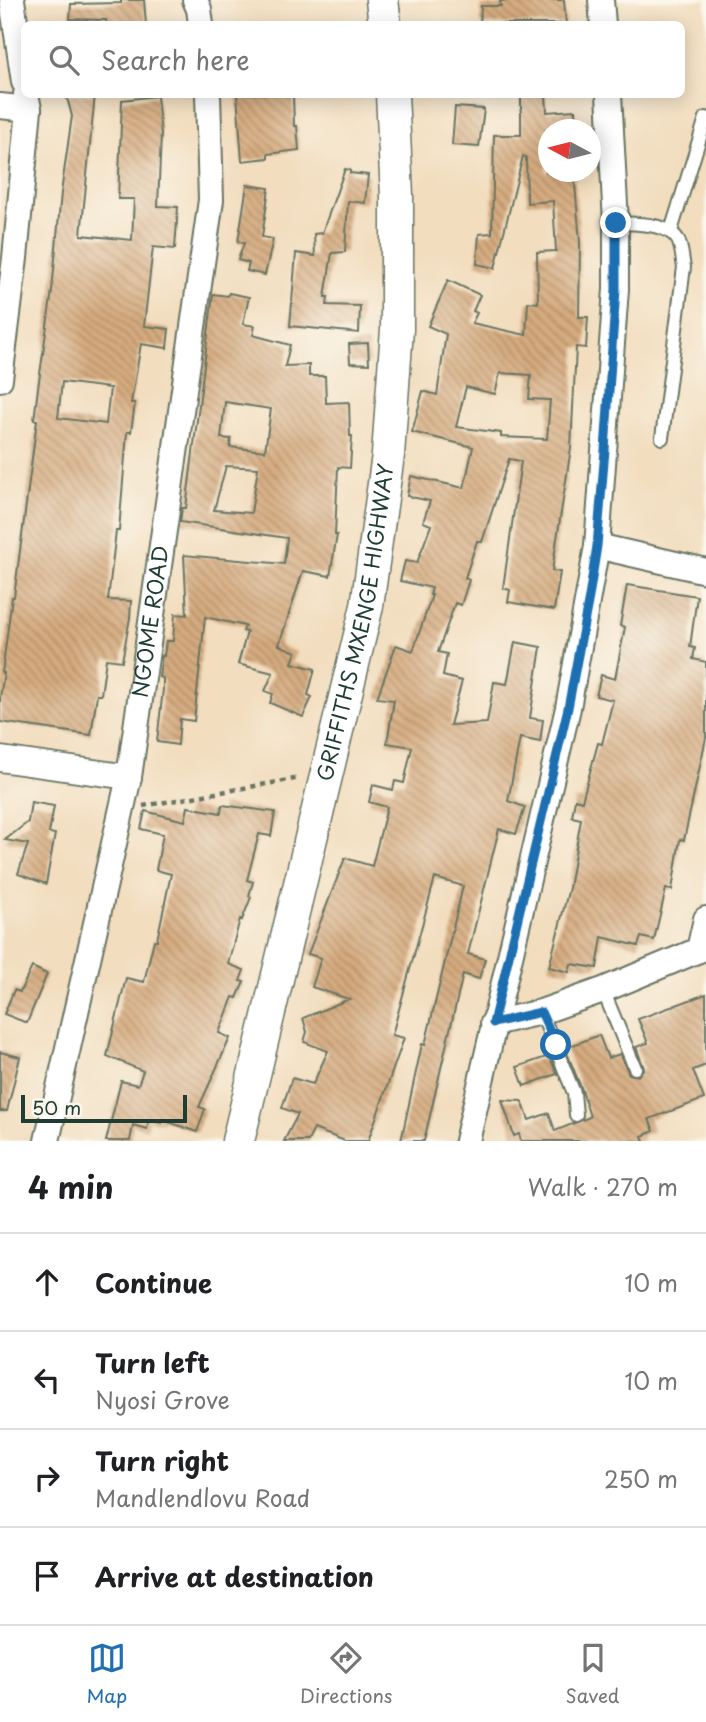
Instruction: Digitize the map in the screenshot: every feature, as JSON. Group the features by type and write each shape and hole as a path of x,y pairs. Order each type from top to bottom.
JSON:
{"street":[{"path":"12,0 21,62"},
{"path":"195,0 200,21"},
{"path":"382,0 385,21"},
{"path":"601,0 603,21"},
{"name":"NGOME ROAD","path":"47,1141 129,777 211,200 208,98"},
{"name":"GRIFFITHS MXENGE HIGHWAY","path":"238,1141 367,606 388,455 397,329 397,196 392,98"},
{"path":"467,1141 568,708 597,546 616,289 616,223 609,98"},
{"path":"0,106 28,102 15,258 0,379"},
{"path":"597,546 706,571"},
{"path":"0,759 129,777"},
{"path":"493,1023 541,1012 603,990 702,949 706,919"}],"lane":[{"path":"671,231 706,118"},
{"path":"616,223 646,225 671,231 678,239 684,267 662,438"},
{"path":"603,990 635,1068"},
{"path":"541,1012 574,1093 576,1115"}],"path":[{"path":"122,809 290,780 327,769"}],"building":[{"path":"121,0 144,0 146,21 70,19 71,4 121,3"},
{"path":"564,0 566,21 480,21 481,6 501,6 500,1"},
{"path":"67,98 95,98 81,235 132,240 134,199 118,199 122,100 157,98 161,134 158,206 178,207 175,249 153,247 144,326 169,329 167,348 141,344 131,403 135,403 131,432 127,432 119,531 116,531 108,600 131,601 130,618 122,661 106,659 91,735 0,722 2,673 37,420 34,420 52,291 61,193 72,116","holes":["62,382 110,388 106,424 58,418"]},
{"path":"237,98 293,98 294,126 297,126 299,150 242,161"},
{"path":"521,98 546,98 547,112 575,110 575,119 538,119 538,182 575,182 580,242 579,317 588,317 586,348 576,347 571,448 552,571 560,572 554,610 508,602 510,590 503,588 521,461 509,459 482,542 477,541 465,578 469,580 461,605 455,603 438,652 447,654 443,676 462,681 450,725 487,723 494,682 507,684 515,642 541,647 530,718 543,720 540,742 520,738 508,801 525,807 516,834 499,829 468,954 485,959 479,979 463,974 424,1141 401,1141 422,1044 425,1045 463,886 435,878 392,1035 404,1038 368,1141 345,1141 314,1129 308,1141 284,1141 298,1114 282,1108 292,1078 313,1084 328,1051 304,1042 307,1032 303,1018 349,999 312,987 321,958 308,954 345,858 372,866 387,807 369,802 373,785 393,790 395,781 404,783 412,747 387,743 394,700 377,698 396,645 413,651 432,595 432,588 400,581 405,561 417,563 431,525 423,522 430,501 407,496 411,476 464,488 473,447 412,432 423,391 437,395 446,334 428,326 448,280 480,295 473,311 477,313 472,323 526,335 528,302 538,303 537,252 556,251 553,201 527,203 526,157 523,156 495,268 477,264 479,234 492,233 494,135 521,135","holes":["500,373 531,375 529,399 550,400 547,439 501,437 501,433 456,427 466,387 495,394"]},
{"path":"455,107 484,109 479,147 452,145"},
{"path":"345,169 350,170 350,173 368,175 365,203 348,201 345,252 332,253 325,297 328,297 327,305 360,306 359,333 290,326 296,253 315,256 314,234 322,233"},
{"path":"247,185 269,188 262,237 273,239 265,275 247,271 249,263 238,260 244,243 238,242"},
{"path":"229,293 249,297 243,324 255,326 253,335 290,345 285,366 309,365 309,376 325,376 326,403 349,402 352,436 350,468 338,467 337,535 330,576 303,571 279,645 296,652 292,663 315,669 308,695 312,697 303,717 270,703 273,694 265,691 273,673 238,664 247,632 243,631 245,626 205,617 194,721 180,719 178,745 157,742 163,689 163,678 159,677 166,641 173,641 175,614 187,615 184,555 284,564 287,538 180,522 182,508 186,508 213,294 228,296","holes":["225,402 271,409 265,451 230,447 231,439 221,438","226,466 258,468 251,513 214,510"]},
{"path":"368,343 369,364 350,363 349,344"},
{"path":"627,585 697,596 690,647 695,648 693,659 706,662 706,738 684,840 680,839 672,890 666,889 654,940 641,937 638,946 602,937 597,968 571,964 569,972 549,967 569,888 581,819 572,817 575,799 582,801 598,743 602,744 613,700 596,696 601,675 615,679 625,627 620,626"},
{"path":"31,802 54,806 49,833 55,834 46,884 18,874 28,844 5,840 28,822"},
{"path":"222,805 275,812 271,836 259,834 247,880 253,882 249,896 251,897 242,920 240,919 228,964 244,970 240,981 244,982 237,998 233,997 219,1033 230,1038 199,1107 205,1109 197,1132 163,1120 162,1123 149,1120 147,1129 133,1125 130,1141 106,1141 121,1081 138,1085 143,1071 107,1056 126,978 144,982 154,940 157,940 171,874 156,870 163,834 141,829 145,811 185,821 188,807 221,813"},
{"path":"32,967 47,974 27,1023 4,1014 14,990 20,992"},
{"path":"706,994 706,1065 693,1070 704,1099 649,1119 654,1131 642,1136 644,1141 521,1141 519,1134 514,1136 502,1100 522,1101 529,1120 549,1113 555,1131 590,1117 565,1048 599,1035 608,1058 620,1054 629,1074 638,1076 644,1068 636,1047 648,1043 638,1019"},
{"path":"0,1052 20,1057 7,1111 0,1111"},
{"path":"549,1056 557,1074 524,1086 517,1067"}],"route":[{"path":"556,1045 541,1012 493,1023 568,708 597,546 616,289 616,223"}]}
